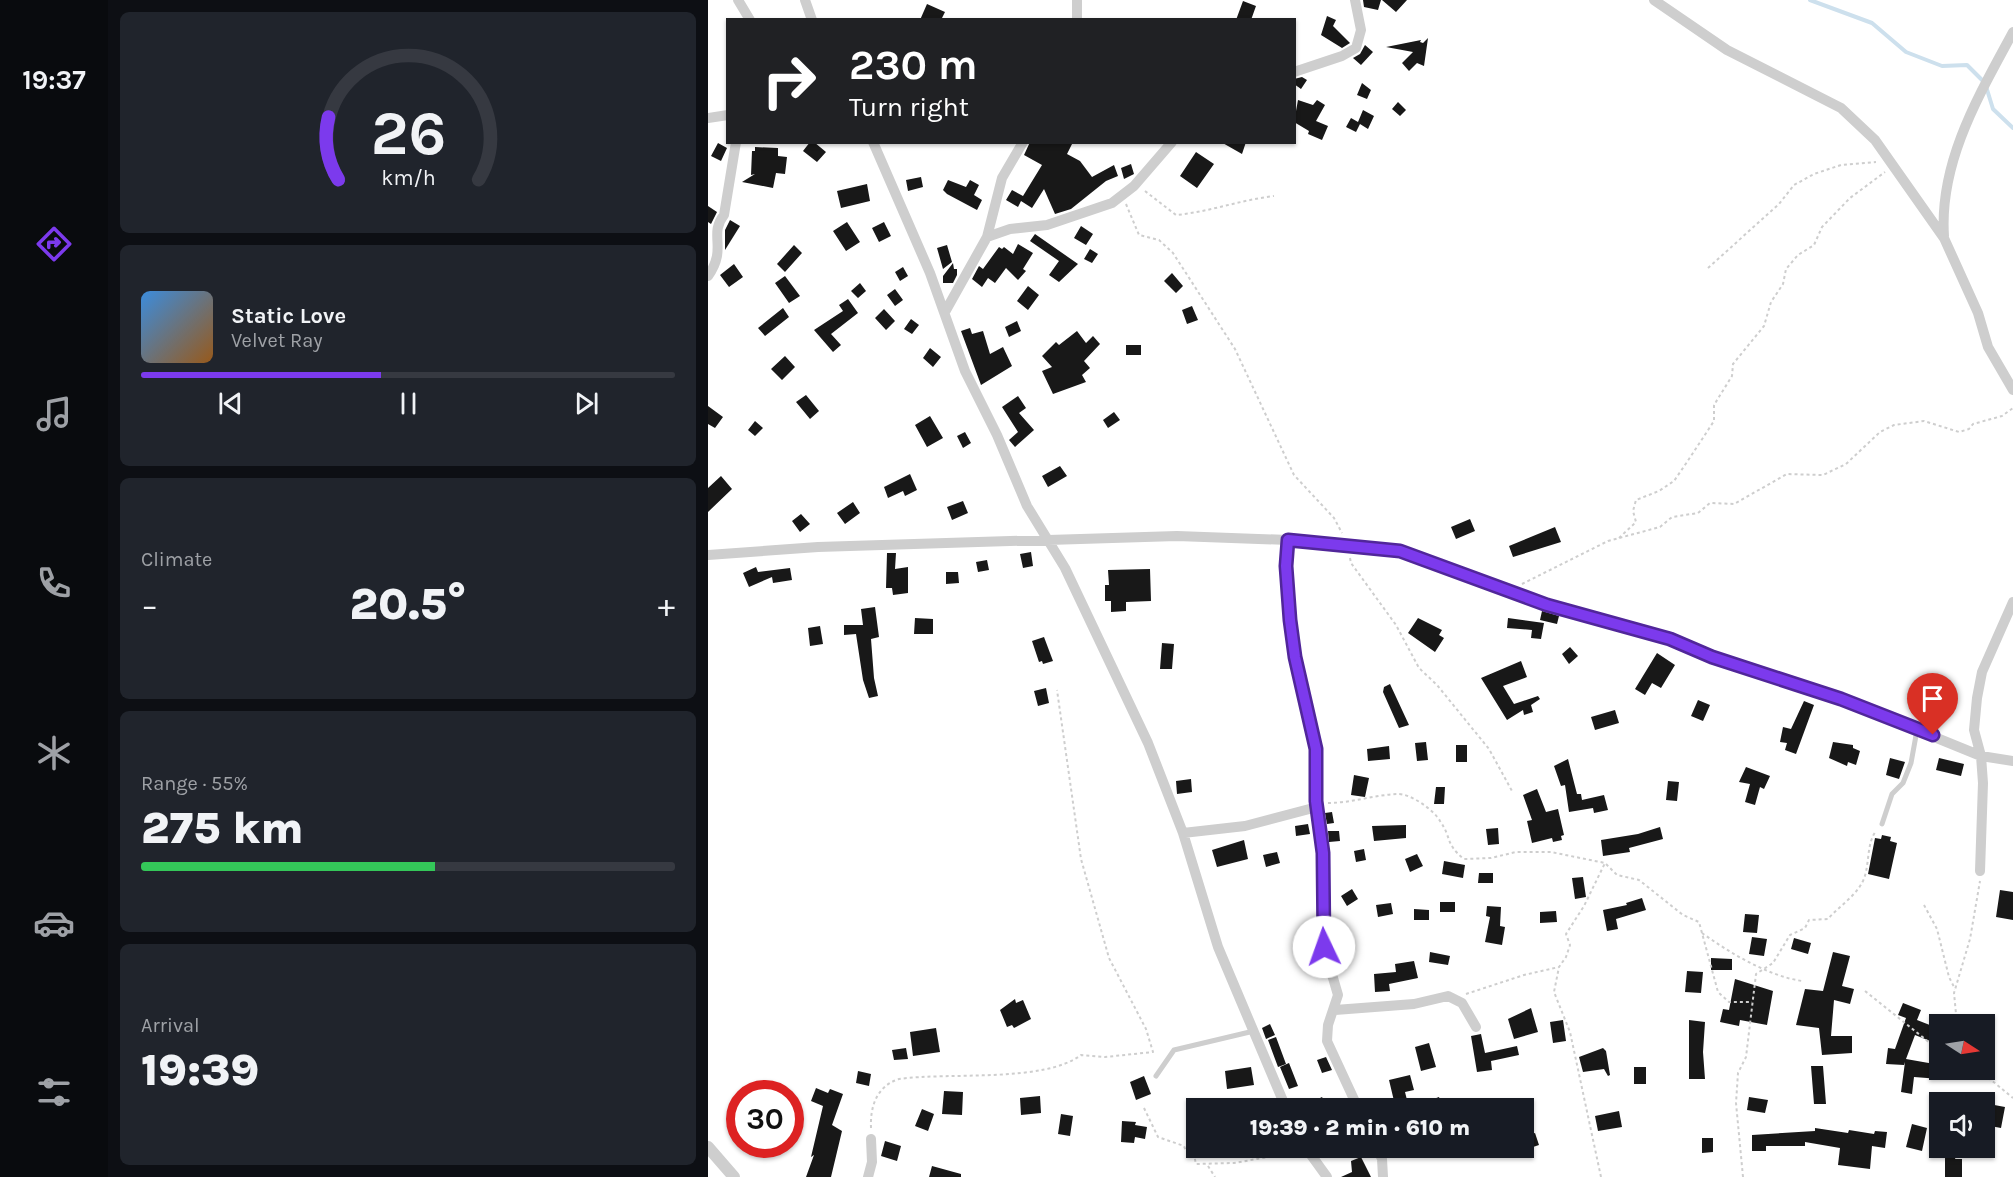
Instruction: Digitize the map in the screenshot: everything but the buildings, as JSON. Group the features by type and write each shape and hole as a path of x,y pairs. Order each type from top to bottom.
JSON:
{"street":[{"path":"738,0 749,18"},
{"path":"805,0 811,18"},
{"path":"1077,0 1077,18"},
{"path":"1296,71 1342,56 1356,48 1361,30 1355,0"},
{"path":"1654,0 1727,50 1841,108 1875,140 1944,238 1978,313 1988,347 2013,390"},
{"path":"1944,238 1944,205 1961,137 1985,83 2013,32"},
{"path":"708,118 726,115"},
{"path":"708,276 715,264 719,247 714,233 716,223 724,215 736,144"},
{"path":"874,144 945,312 965,371 997,435 1027,506 1065,568 1148,742 1182,833 1218,947 1282,1098"},
{"path":"945,312 987,237 1002,178 1022,144"},
{"path":"987,237 1010,230 1047,225 1104,206 1134,186 1170,144"},
{"path":"708,555 818,547 1177,536 1288,540 1400,551 1547,605 1655,634 1712,657 1841,699 1981,756 2013,761"},
{"path":"1288,540 1286,566 1295,657 1315,734 1317,804 1323,853 1322,933 1338,995 1335,1010 1328,1025 1327,1041 1353,1098"},
{"path":"1980,871 1983,783 1981,756 1974,730 1982,672 2013,602"},
{"path":"1182,833 1245,826 1317,804"},
{"path":"1335,1010 1414,1004 1439,996 1455,997 1469,1013 1476,1027"},
{"path":"868,1177 872,1162 871,1139"},
{"path":"708,1147 734,1177"},
{"path":"1314,1158 1327,1177"},
{"path":"1382,1158 1383,1177"}],"lane":[{"path":"1882,824 1892,794 1903,783 1911,763 1917,728"},
{"path":"1156,1076 1174,1050 1254,1031"}],"path":[{"path":"1708,268 1779,204 1794,185 1814,174 1841,165 1890,163"},
{"path":"1618,538 1636,522 1633,511 1636,500 1659,491 1674,481 1713,421 1714,405 1732,375 1733,364 1764,326 1771,302 1783,284 1786,269 1798,255 1814,245 1822,227 1850,198 1890,163"},
{"path":"1134,186 1148,192 1176,216 1197,213 1244,199 1274,196"},
{"path":"1122,196 1139,235 1159,240 1173,253 1235,349 1294,475 1334,518 1348,545 1351,563 1396,625 1419,668 1489,748 1512,791"},
{"path":"1514,592 1519,585 1540,574 1618,538 1660,527 1672,517 1698,513 1710,503 1734,504 1786,474 1823,475 1846,464 1880,432 1894,425 1924,421 1959,432 1970,429 1973,424 2002,416 2013,408"},
{"path":"871,1139 870,1113 875,1100 888,1083 899,1079 998,1073 1020,1075 1068,1065 1082,1055 1105,1057 1153,1052 1146,1029 1109,958 1081,859 1057,690"},
{"path":"1317,804 1366,800 1400,794 1427,807 1440,820 1451,849 1464,859 1491,858 1516,852 1551,852 1605,863 1617,875 1639,880 1669,901 1683,915 1699,922 1718,992 1729,1002 1752,1002"},
{"path":"1743,1177 1736,1103 1738,1073 1746,1057 1756,974 1778,956 1790,935 1805,928 1809,920 1828,919 1837,908 1848,902 1863,882 1874,835 1882,824"},
{"path":"1601,1177 1570,1032 1554,992 1558,967 1566,957 1570,945 1566,934 1584,906 1605,863"},
{"path":"1956,1014 1955,989 1972,930 1980,871"},
{"path":"1924,905 1937,929 1949,977 1955,989"},
{"path":"1702,933 1721,946 1789,980 1802,981"},
{"path":"1455,997 1524,975 1558,967"},
{"path":"1865,991 1929,1042"},
{"path":"1991,1080 2013,1098"},
{"path":"1144,1108 1158,1137 1184,1146 1186,1151 1194,1155 1196,1164 1208,1166 1264,1158"},
{"path":"1208,1166 1215,1177"}],"waterway":[{"path":"1810,0 1872,23 1906,52 1942,66 1967,65 1985,83 1993,109 2013,128"}],"route":[{"path":"1324,947 1322,933 1323,853 1316,801 1315,734 1295,657 1286,566 1288,540 1400,551 1547,605 1685,644 1712,657 1841,699 1933,735"}]}
